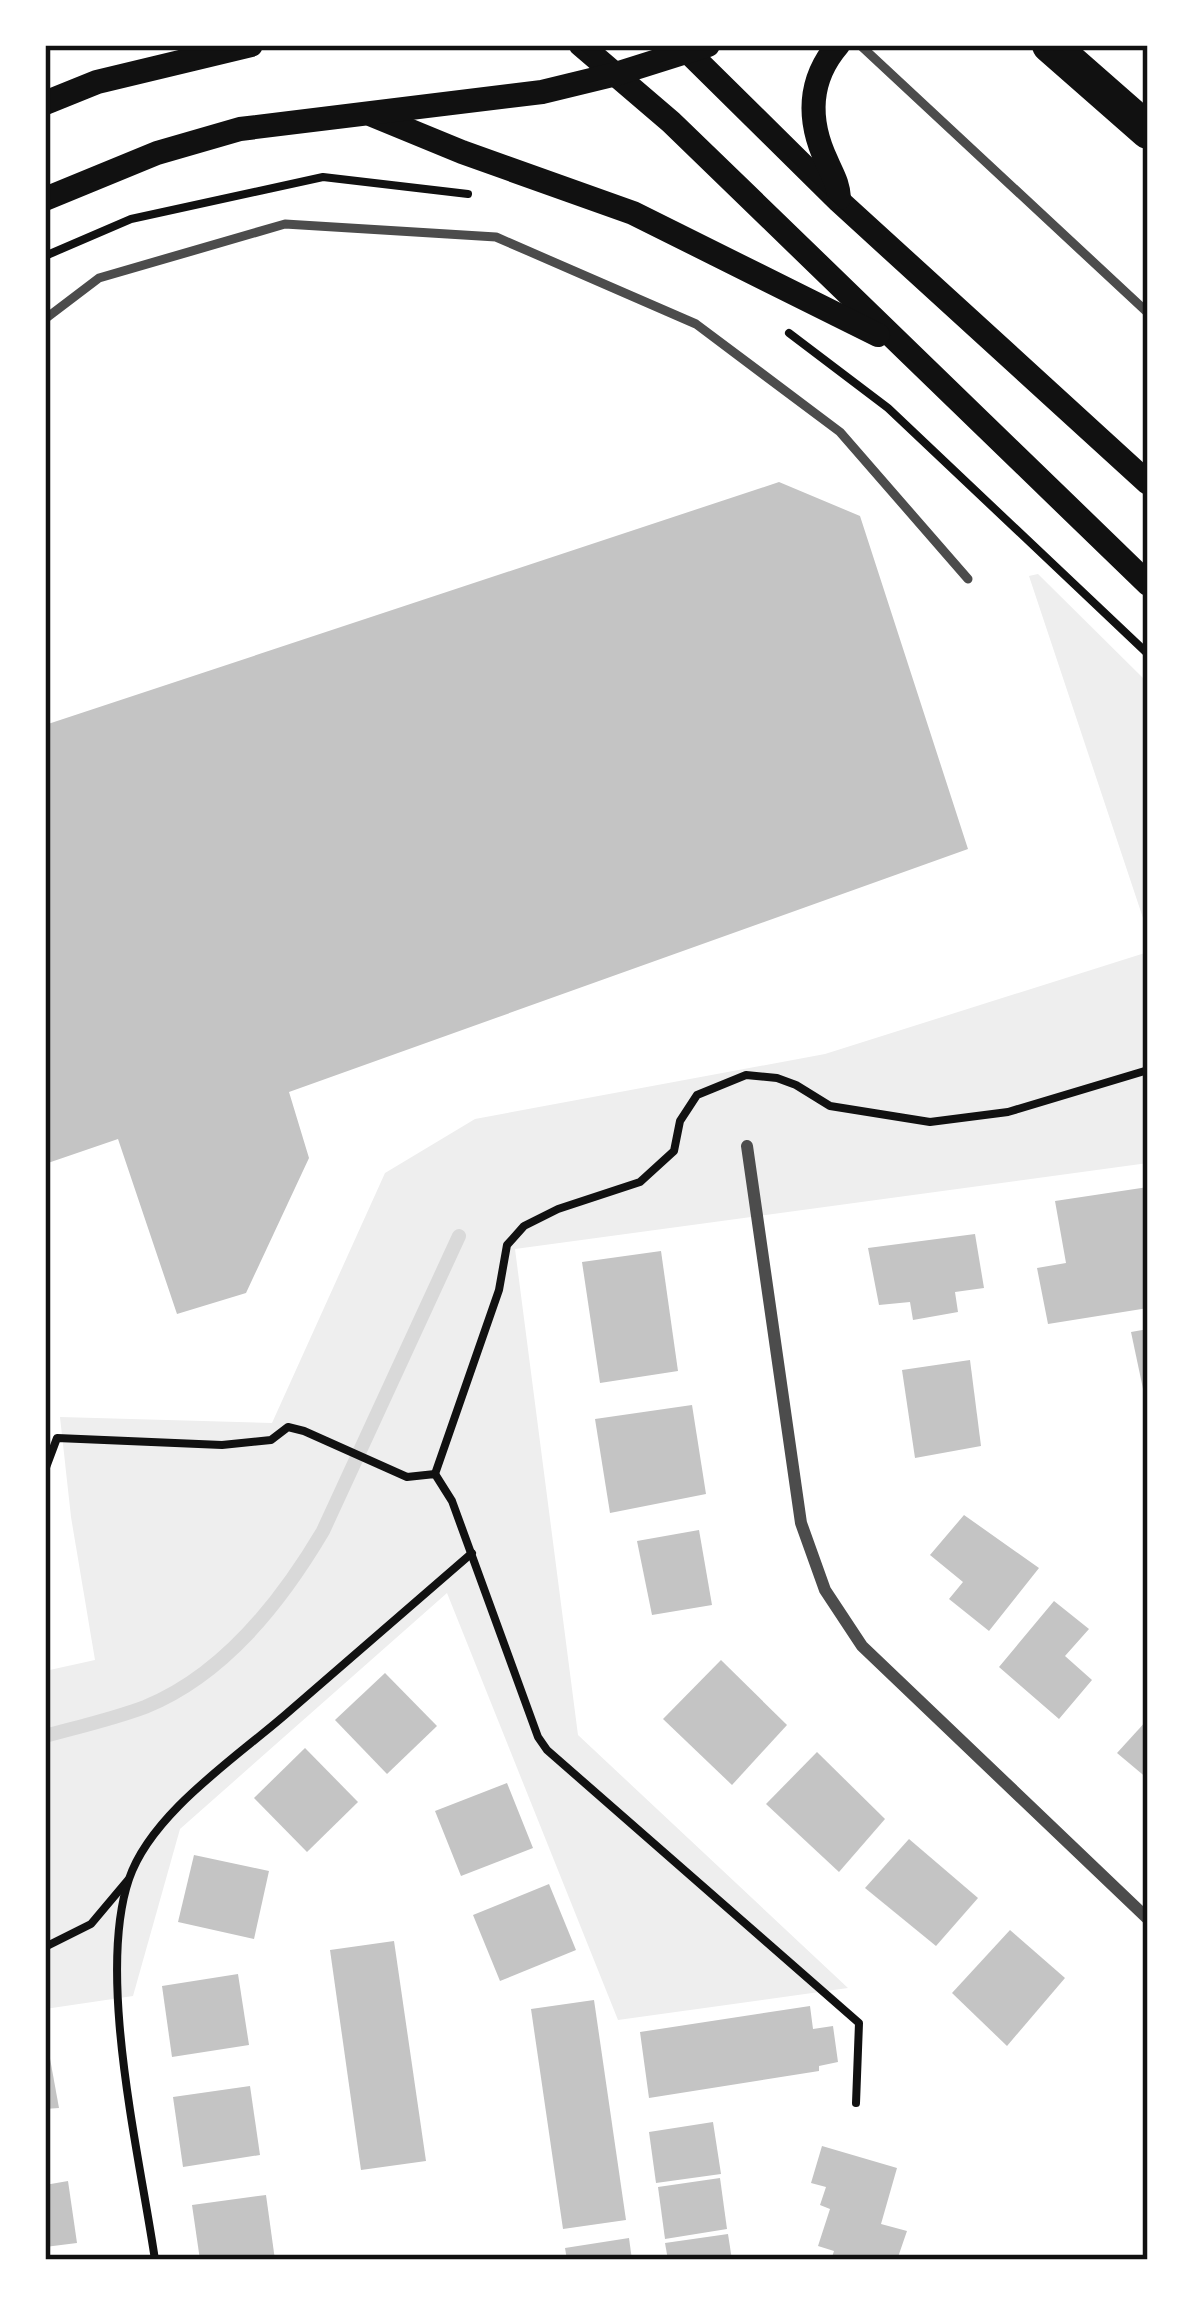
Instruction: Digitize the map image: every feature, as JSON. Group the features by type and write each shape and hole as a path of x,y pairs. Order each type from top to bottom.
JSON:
{"highway":[{"path":"1050,45 1148,131"}],"main road":[{"path":"139,70 172,45"},
{"path":"45,103 139,70 251,45"},
{"path":"581,45 671,122 1148,584"},
{"path":"838,45 822,66 811,94 819,140 838,182 839,201"},
{"path":"45,199 157,153 240,129 542,92 616,74 693,47 839,201 1148,483"},
{"path":"362,112 633,213 902,347"}],"street":[{"path":"747,1146 801,1523 825,1590 862,1646 1148,1918"}],"lane":[{"path":"860,45 1148,313"},
{"path":"45,319 99,278 285,224 496,237 696,325 840,432 968,578"}],"path":[{"path":"774,322 888,408 1148,654"},
{"path":"45,1470 57,1438 222,1445 271,1440 288,1427 407,1477 435,1474 452,1501 472,1552 538,1737 547,1750 859,2023 856,2104"},
{"path":"45,1947 91,1924 129,1879 152,1834 472,1552"},
{"path":"129,1879 117,1945 119,2015 154,2260"}],"shaded area":[{"path":"1038,574 1148,683 1148,933 1029,576"},
{"path":"1148,952 1148,1163 515,1249 578,1735 848,1988 618,2020 447,1593 180,1829 133,1996 45,2009 45,1671 95,1660 60,1417 272,1423 385,1173 475,1119 825,1054"}],"building":[{"path":"779,482 860,516 968,849 289,1092 309,1158 246,1293 177,1314 118,1139 45,1164 45,725"},
{"path":"1148,1187 1148,1308 1048,1324 1037,1268 1066,1263 1055,1201"},
{"path":"975,1234 984,1288 955,1292 958,1312 913,1320 910,1302 879,1305 868,1248"},
{"path":"661,1251 678,1371 600,1383 582,1262"},
{"path":"1148,1329 1148,1403 1146,1403 1131,1332"},
{"path":"970,1360 981,1446 915,1458 902,1370"},
{"path":"692,1405 706,1494 610,1513 595,1419"},
{"path":"964,1515 1039,1568 989,1631 949,1599 963,1582 930,1555"},
{"path":"699,1530 712,1605 652,1615 637,1541"},
{"path":"1054,1601 1089,1629 1065,1656 1092,1680 1059,1719 999,1667"},
{"path":"721,1660 787,1725 732,1785 663,1719"},
{"path":"385,1673 437,1726 387,1774 335,1720"},
{"path":"1148,1719 1148,1779 1117,1753"},
{"path":"305,1748 358,1802 307,1852 254,1798"},
{"path":"817,1752 885,1819 839,1872 766,1804"},
{"path":"507,1783 533,1848 461,1876 435,1811"},
{"path":"909,1839 978,1898 936,1946 865,1888"},
{"path":"194,1855 269,1871 254,1939 178,1922"},
{"path":"549,1884 576,1950 500,1981 473,1915"},
{"path":"1010,1930 1065,1978 1007,2046 952,1993"},
{"path":"394,1941 426,2161 361,2170 330,1950"},
{"path":"238,1974 249,2045 172,2057 162,1986"},
{"path":"594,2000 626,2220 563,2229 531,2009"},
{"path":"810,2006 813,2029 833,2026 838,2062 819,2066 819,2071 649,2098 640,2032"},
{"path":"45,2031 59,2108 45,2109"},
{"path":"250,2086 260,2155 183,2167 173,2097"},
{"path":"713,2122 721,2174 656,2183 649,2132"},
{"path":"822,2146 897,2168 881,2224 907,2231 897,2260 831,2260 834,2251 818,2246 830,2209 820,2205 826,2187 811,2183"},
{"path":"720,2178 727,2229 665,2239 658,2187"},
{"path":"68,2181 77,2243 45,2247 45,2185"},
{"path":"266,2195 275,2260 200,2260 192,2205"},
{"path":"728,2234 732,2260 668,2260 665,2243"},
{"path":"629,2238 632,2260 567,2260 565,2248"}],"waterway":[{"path":"45,1736 133,1711 174,1693 225,1656 269,1609 323,1531 459,1236"}]}
